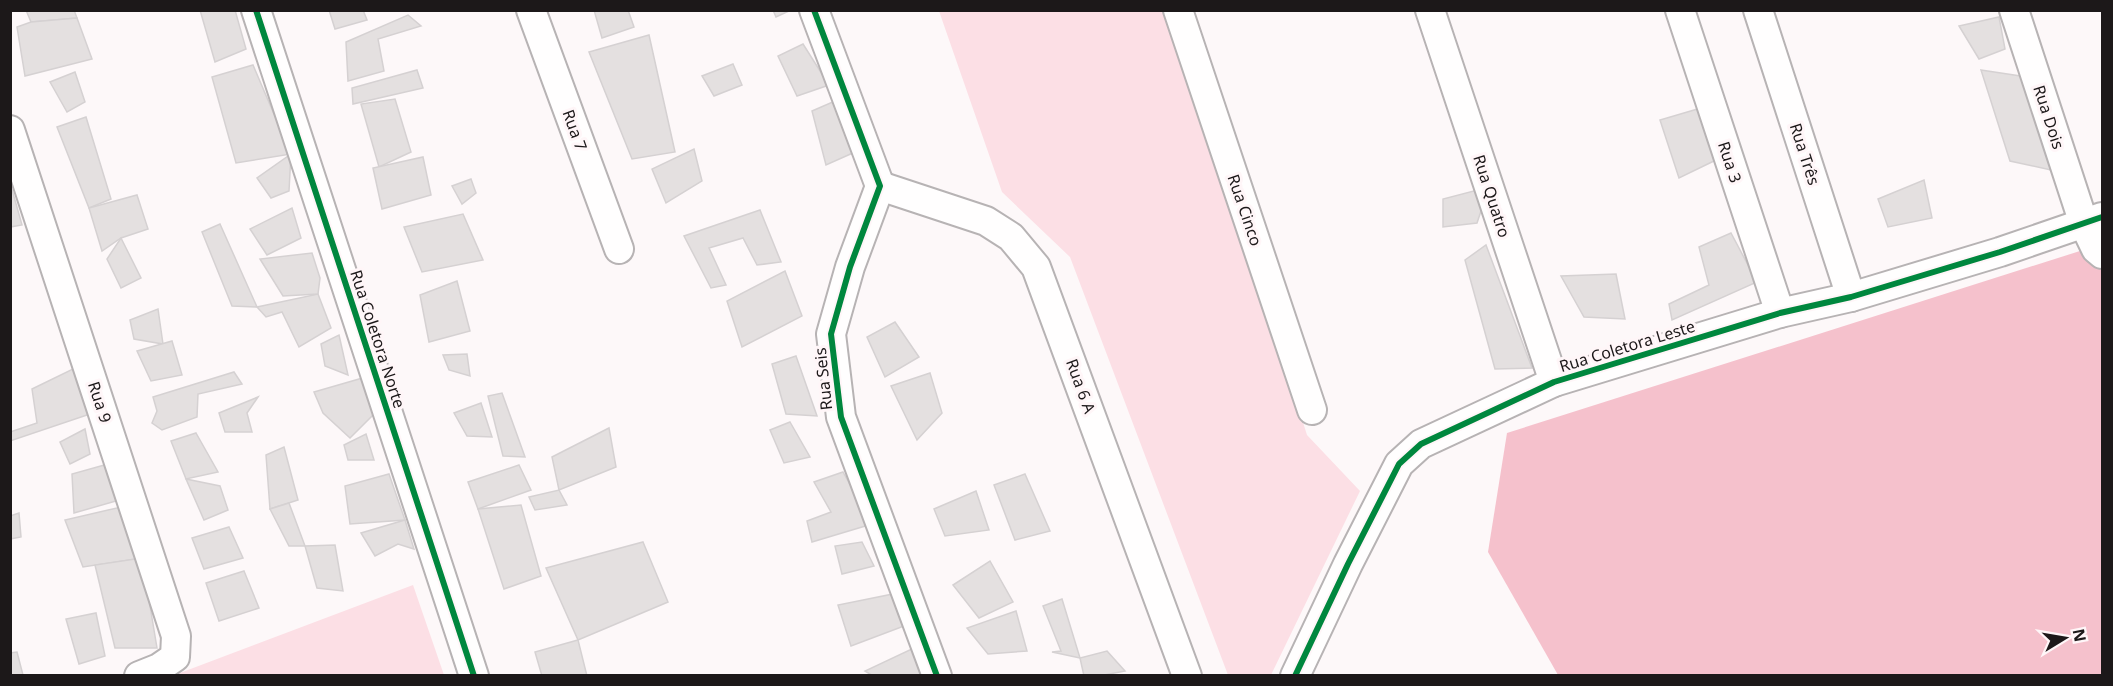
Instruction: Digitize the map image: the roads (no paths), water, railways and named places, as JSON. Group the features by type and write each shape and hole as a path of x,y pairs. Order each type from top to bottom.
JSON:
{"street":[{"name":"Rua Coletora Norte","path":"256,10 474,675"},
{"name":"Rua 7","path":"531,10 619,249"},
{"path":"814,10 880,186"},
{"name":"Rua Cinco","path":"1178,10 1312,410"},
{"name":"Rua Quatro","path":"1430,10 1554,382"},
{"name":"Rua 3","path":"1680,10 1780,313"},
{"name":"Rua Três","path":"1758,10 1851,297"},
{"name":"Rua Dois","path":"2014,10 2093,220"},
{"name":"Rua 9","path":"10,130 177,636 175,657 149,672"},
{"name":"Rua Seis","path":"880,186 850,267 831,334 840,417 937,675"},
{"name":"Rua 6 A","path":"880,186 986,221 1011,237 1036,267 1187,675"},
{"path":"2093,220 2096,249 2103,254"},
{"name":"Rua Coletora Leste","path":"1300,672 1348,564 1399,464 1421,444 1554,382 1780,313 1851,297 2000,252 2093,220"}]}
